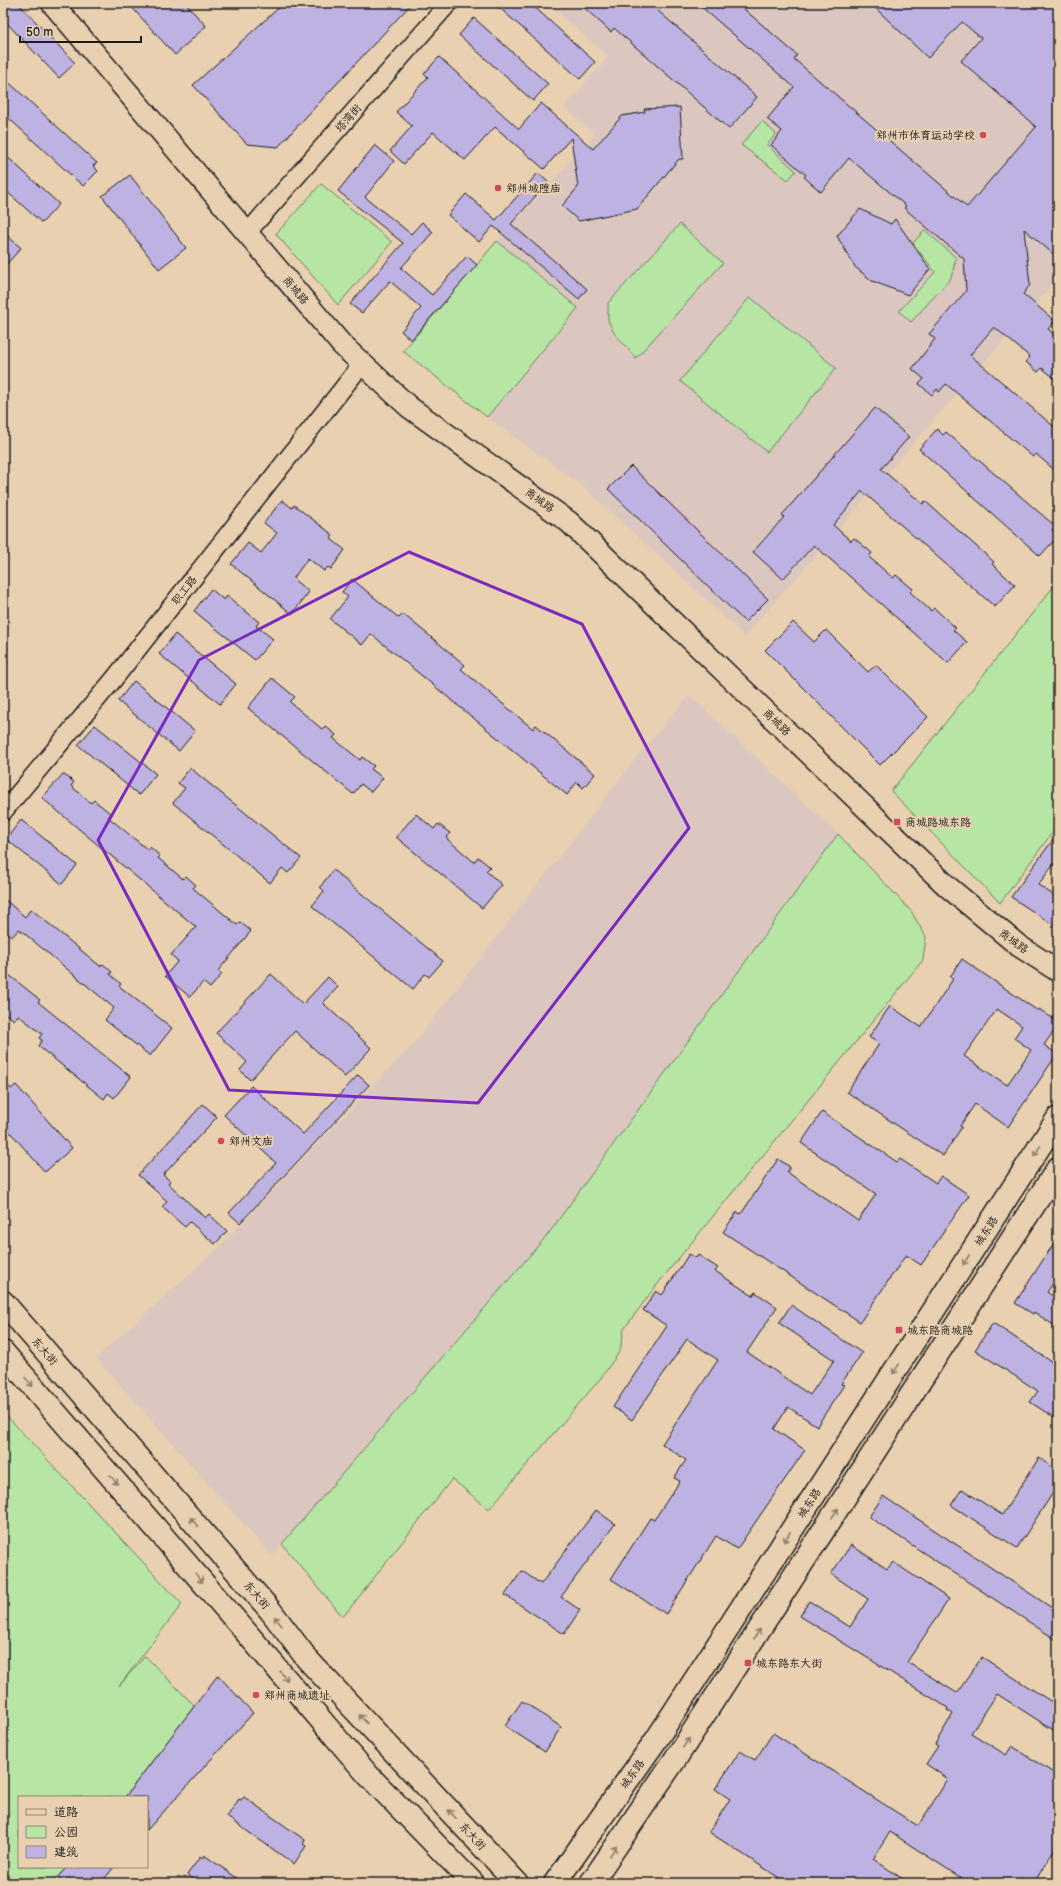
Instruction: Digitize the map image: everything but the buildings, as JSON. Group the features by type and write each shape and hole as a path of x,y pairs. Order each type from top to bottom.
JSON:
{"main road":[{"name":"城东路","path":"555,1883 656,1740 1058,1118"},
{"path":"591,1883 678,1755 1058,1168"},
{"name":"东大街","path":"3,1302 270,1610 308,1660 517,1883"},
{"path":"3,1352 236,1620 368,1775 473,1883"}],"street":[{"name":"商城路","path":"52,3 342,345 409,407 569,522 948,888 1019,946 1058,971"},
{"name":"塔湾街","path":"247,233 449,3"},
{"name":"职工路","path":"3,812 119,672 362,364"}],"highlighted area":[{"path":"409,552 582,624 689,828 478,1103 229,1090 98,840 199,660"}],"shaded area":[{"path":"547,3 1058,3 1058,278 745,636 585,488 487,417 577,309 497,241 595,134 564,107 609,57"},
{"path":"689,695 838,834 549,1233 272,1556 96,1358 216,1250 416,1041 637,757"}],"green space":[{"path":"762,121 776,134 767,145 796,171 788,180 741,145"},
{"path":"321,184 392,242 338,305 276,234"},
{"path":"680,224 723,263 636,358 614,333 608,320 608,303"},
{"path":"925,230 956,258 951,278 911,322 899,311 935,272 913,243"},
{"path":"497,241 578,308 487,417 403,351"},
{"path":"750,297 836,368 767,452 680,381"},
{"path":"1058,581 1058,825 1000,903 891,791"},
{"path":"838,834 911,911 926,937 923,960 656,1286 624,1329 620,1351 600,1379 489,1509 452,1479 343,1617 282,1544 549,1233"},
{"path":"3,1412 182,1604 119,1686 145,1656 195,1706 126,1796 18,1796 18,1868 66,1868 52,1883 3,1883"}],"place":[{"name":"郑州市体育运动学校","path":"983,135"},
{"name":"郑州城隍庙","path":"498,188"},
{"name":"商城路城东路","path":"897,822"},
{"name":"郑州文庙","path":"221,1141"},
{"name":"城东路商城路","path":"899,1330"},
{"name":"城东路东大街","path":"748,1663"},
{"name":"郑州商城遗址","path":"256,1695"}]}
